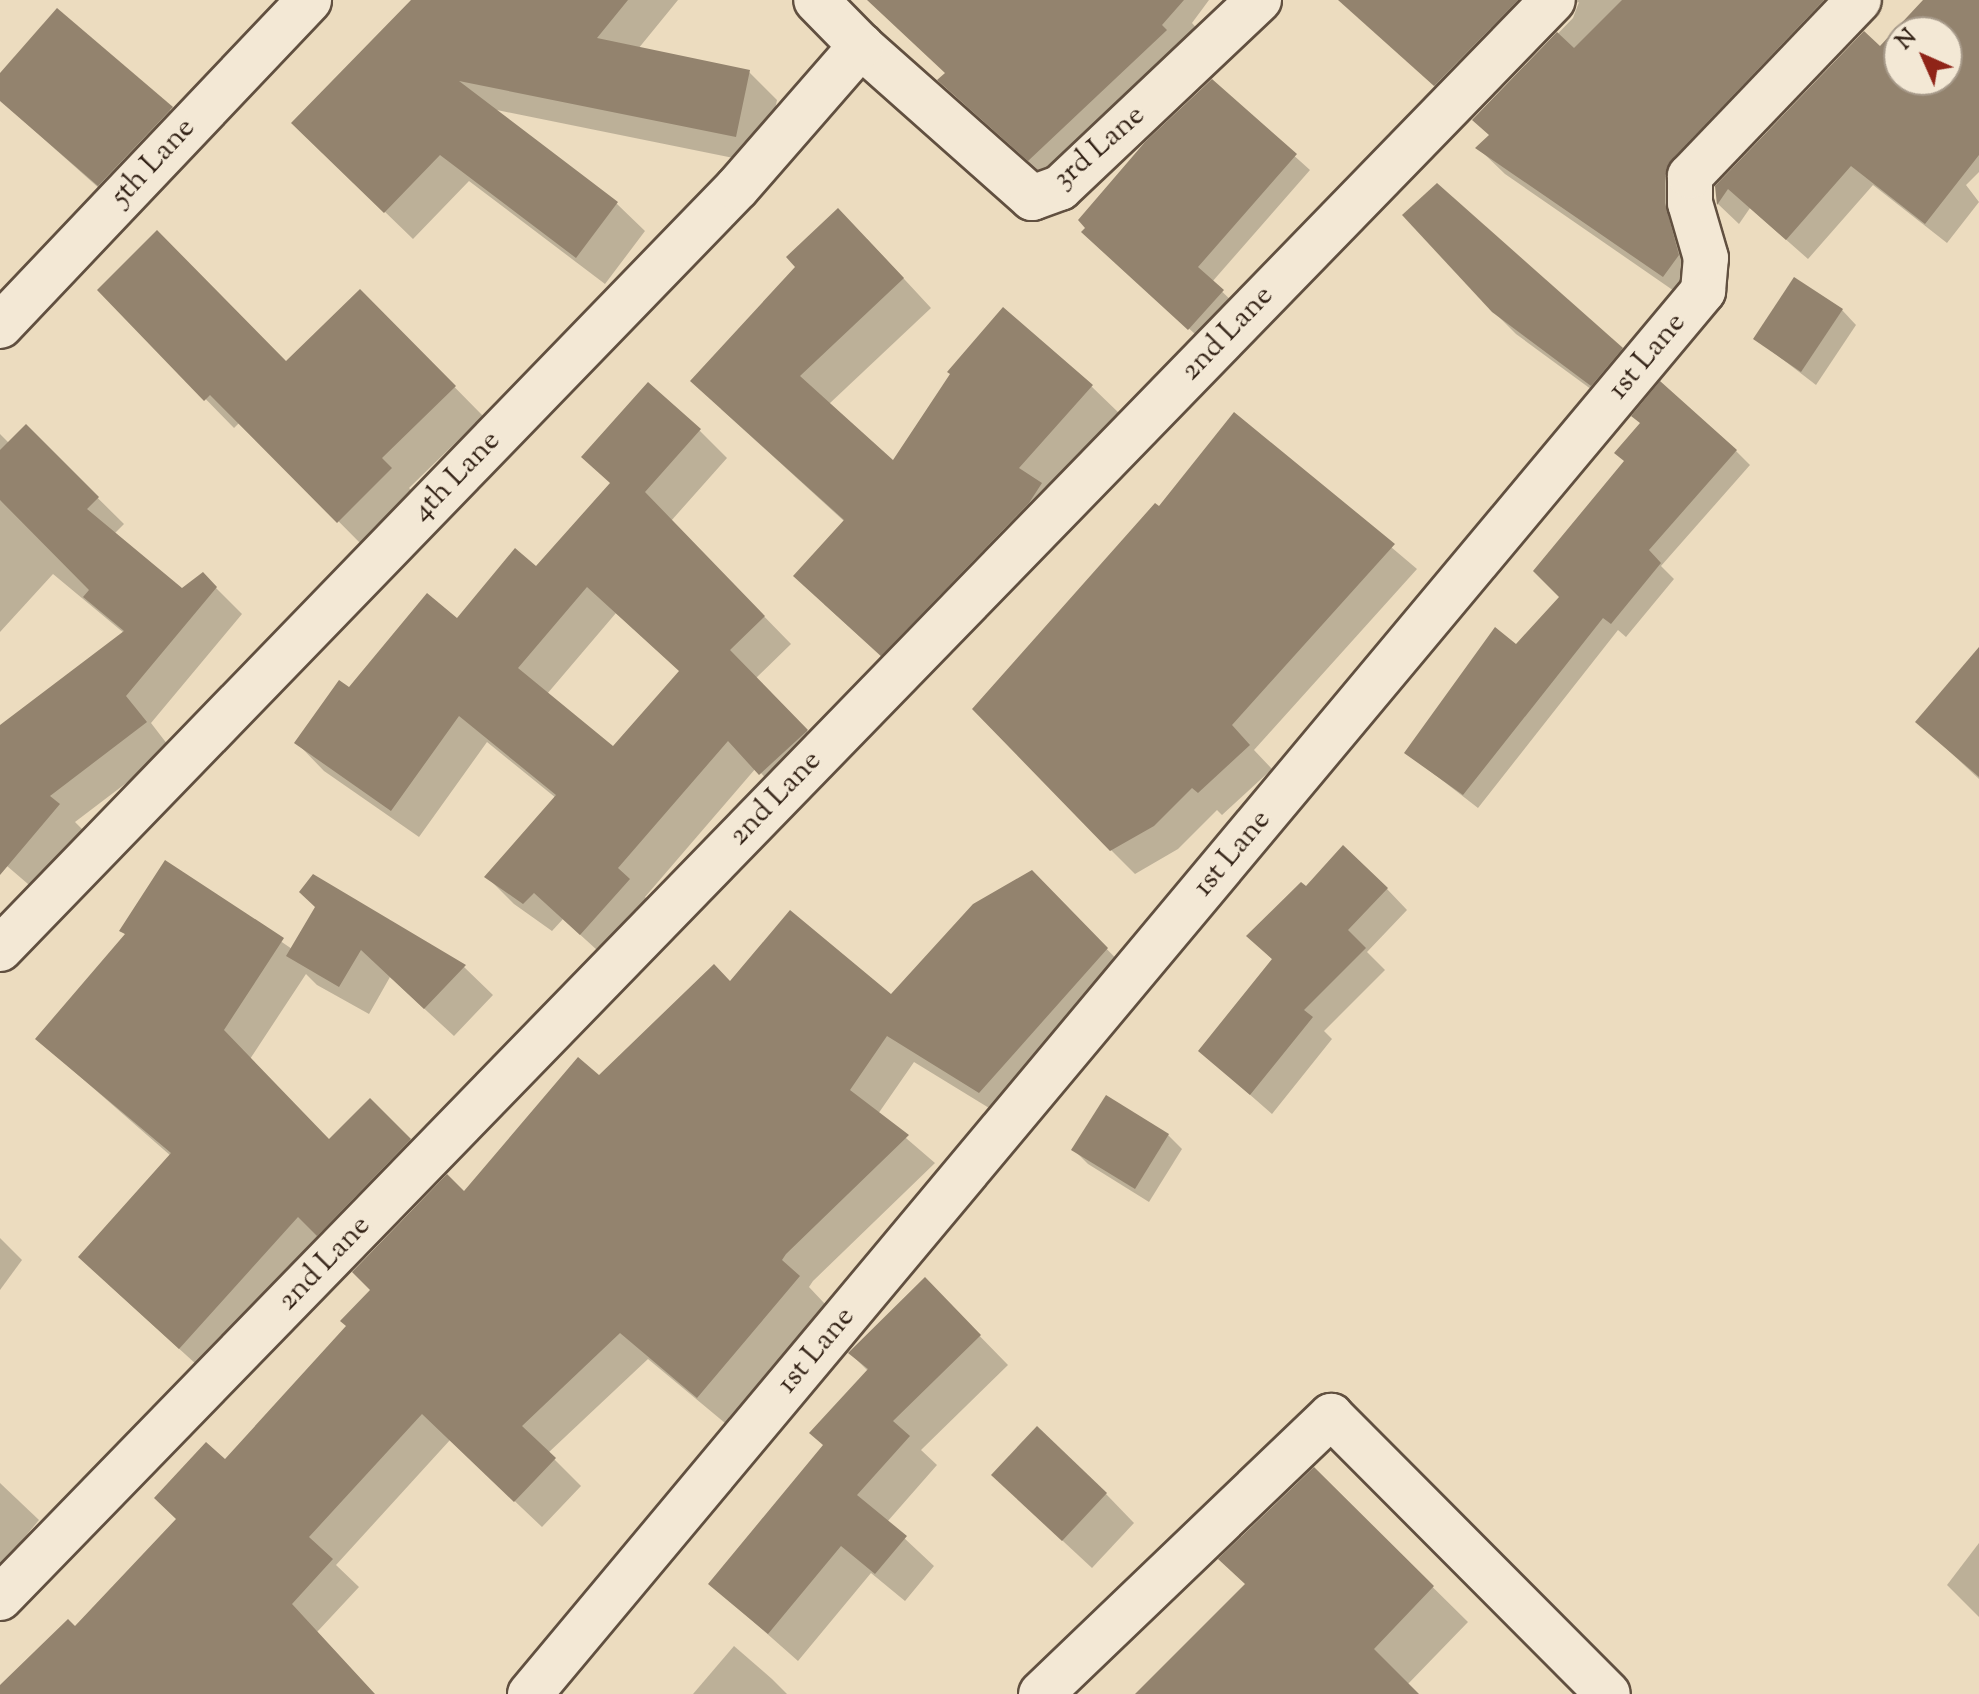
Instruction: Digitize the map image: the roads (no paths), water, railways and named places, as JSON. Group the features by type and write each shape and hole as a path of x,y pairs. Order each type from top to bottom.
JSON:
{"street":[{"name":"5th Lane","path":"0,326 309,0"},
{"path":"816,0 861,46"},
{"name":"3rd Lane","path":"861,46 1032,198 1060,188 1259,0"},
{"name":"2nd Lane","path":"0,1598 1553,0"},
{"name":"1st Lane","path":"530,1694 1703,291 1706,258 1690,203 1690,176 1859,0"},
{"name":"4th Lane","path":"0,949 737,188 861,46"},
{"path":"1041,1694 1331,1416 1608,1694"}]}
